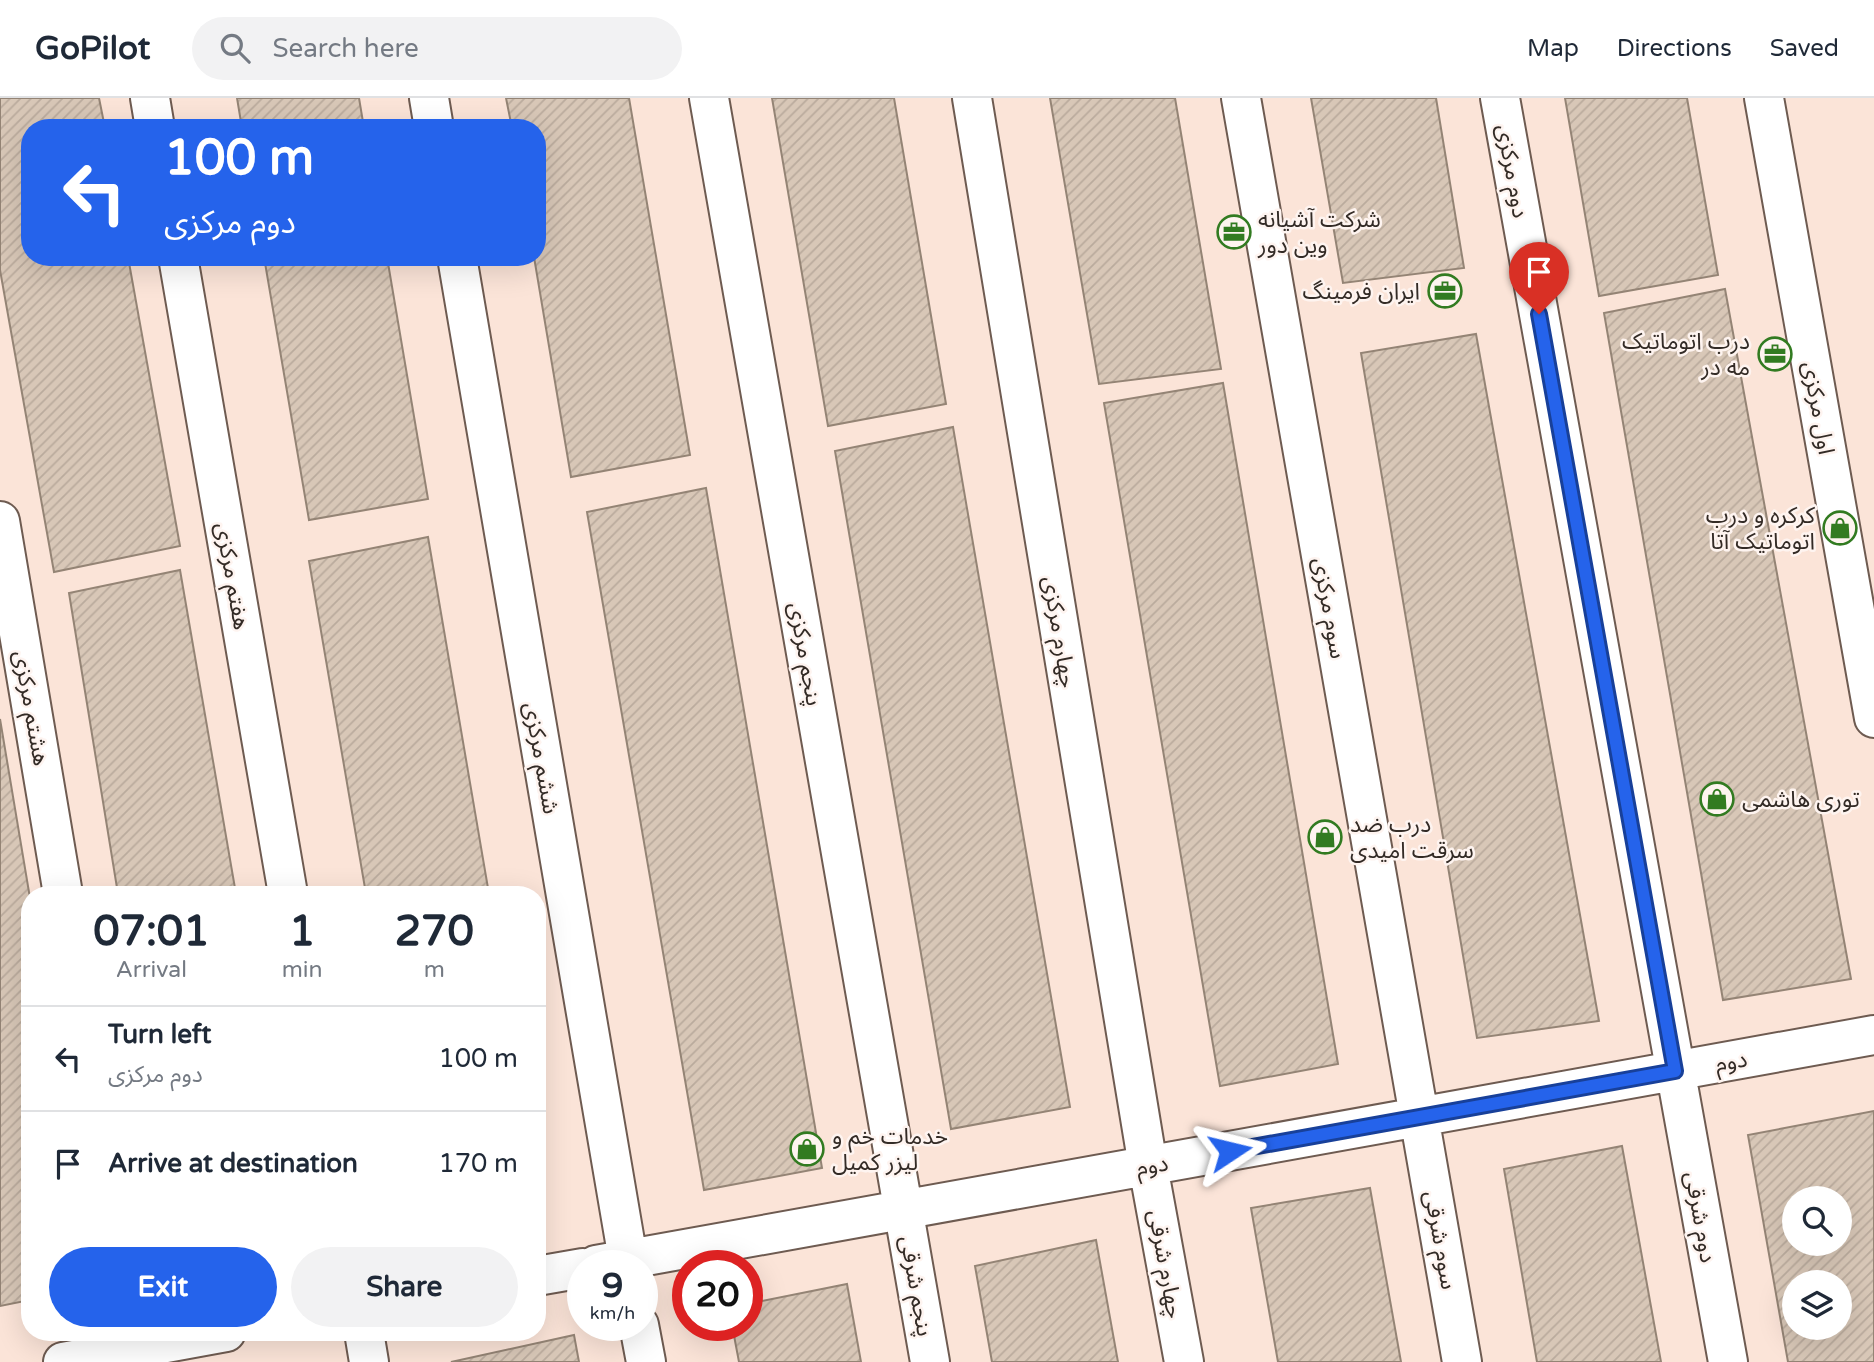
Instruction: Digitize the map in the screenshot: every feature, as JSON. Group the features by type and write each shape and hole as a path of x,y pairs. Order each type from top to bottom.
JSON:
{"lane":[{"path":"150,98 154,119"},
{"path":"429,98 432,119"},
{"name":"پنجم مرکزی","path":"709,98 903,1210"},
{"name":"چهارم مرکزی","path":"972,98 1148,1166"},
{"name":"سوم مرکزی","path":"1241,98 1419,1117"},
{"name":"دوم مرکزی","path":"1500,98 1675,1071"},
{"name":"اول مرکزی","path":"1763,98 1874,718"},
{"name":"هفتم مرکزی","path":"180,266 287,886"},
{"name":"ششم مرکزی","path":"458,266 616,1250"},
{"name":"هشتم مرکزی","path":"0,521 63,886"},
{"name":"دوم","path":"658,1256 1874,1035"},
{"name":"دوم شرقی","path":"1675,1071 1728,1362"},
{"name":"سوم شرقی","path":"1419,1117 1462,1362"},
{"name":"چهارم شرقی","path":"1148,1166 1184,1362"},
{"name":"پنجم شرقی","path":"903,1210 930,1362"},
{"path":"546,1274 567,1271"},
{"path":"63,1362 174,1341"},
{"path":"366,1341 369,1362"},
{"path":"642,1341 646,1362"}],"building":[{"path":"0,98 99,98 103,119 21,119 21,266 130,266 180,546 54,572 0,270"},
{"path":"237,98 359,98 362,119 240,119"},
{"path":"506,98 629,98 690,455 571,477 536,266 546,266 546,119 510,119"},
{"path":"772,98 894,98 946,404 828,426"},
{"path":"1050,98 1175,98 1221,369 1099,384"},
{"path":"1311,98 1436,98 1464,268 1343,283"},
{"path":"1565,98 1687,98 1718,275 1599,296"},
{"path":"266,266 389,266 428,499 309,520"},
{"path":"1725,289 1851,979 1723,1000 1604,313"},
{"path":"1476,334 1599,1021 1477,1038 1361,353"},
{"path":"1223,383 1338,1064 1220,1086 1104,403"},
{"path":"953,427 1070,1107 951,1129 835,451"},
{"path":"706,488 822,1168 704,1190 587,512"},
{"path":"428,537 488,886 365,886 309,561"},
{"path":"180,570 235,886 117,886 69,593"},
{"path":"0,719 28,886 21,886 21,1302 0,1306"},
{"path":"1874,1111 1874,1362 1788,1362 1784,1340 1852,1340 1852,1270 1782,1270 1782,1328 1748,1135"},
{"path":"1622,1146 1661,1362 1537,1362 1504,1169"},
{"path":"1370,1188 1401,1362 1278,1362 1251,1208"},
{"path":"1096,1240 1118,1362 992,1362 975,1266"},
{"path":"847,1284 861,1362 739,1362 735,1341 763,1341 763,1301"},
{"path":"567,1337 567,1341 575,1341 579,1362 451,1362"}],"place":[{"name":"شرکت آشیانه وین دور","path":"1234,232"},
{"name":"ایران فرمینگ","path":"1445,291"},
{"name":"درب اتوماتیک مه در","path":"1775,354"},
{"name":"کرکره و درب اتوماتیک آتا","path":"1840,528"},
{"name":"توری هاشمی","path":"1717,799"},
{"name":"درب ضد سرقت امیدی","path":"1325,837"},
{"name":"خدمات خم و لیزر کمیل","path":"807,1149"}],"route":[{"path":"1230,1151 1675,1071 1539,314"}]}
